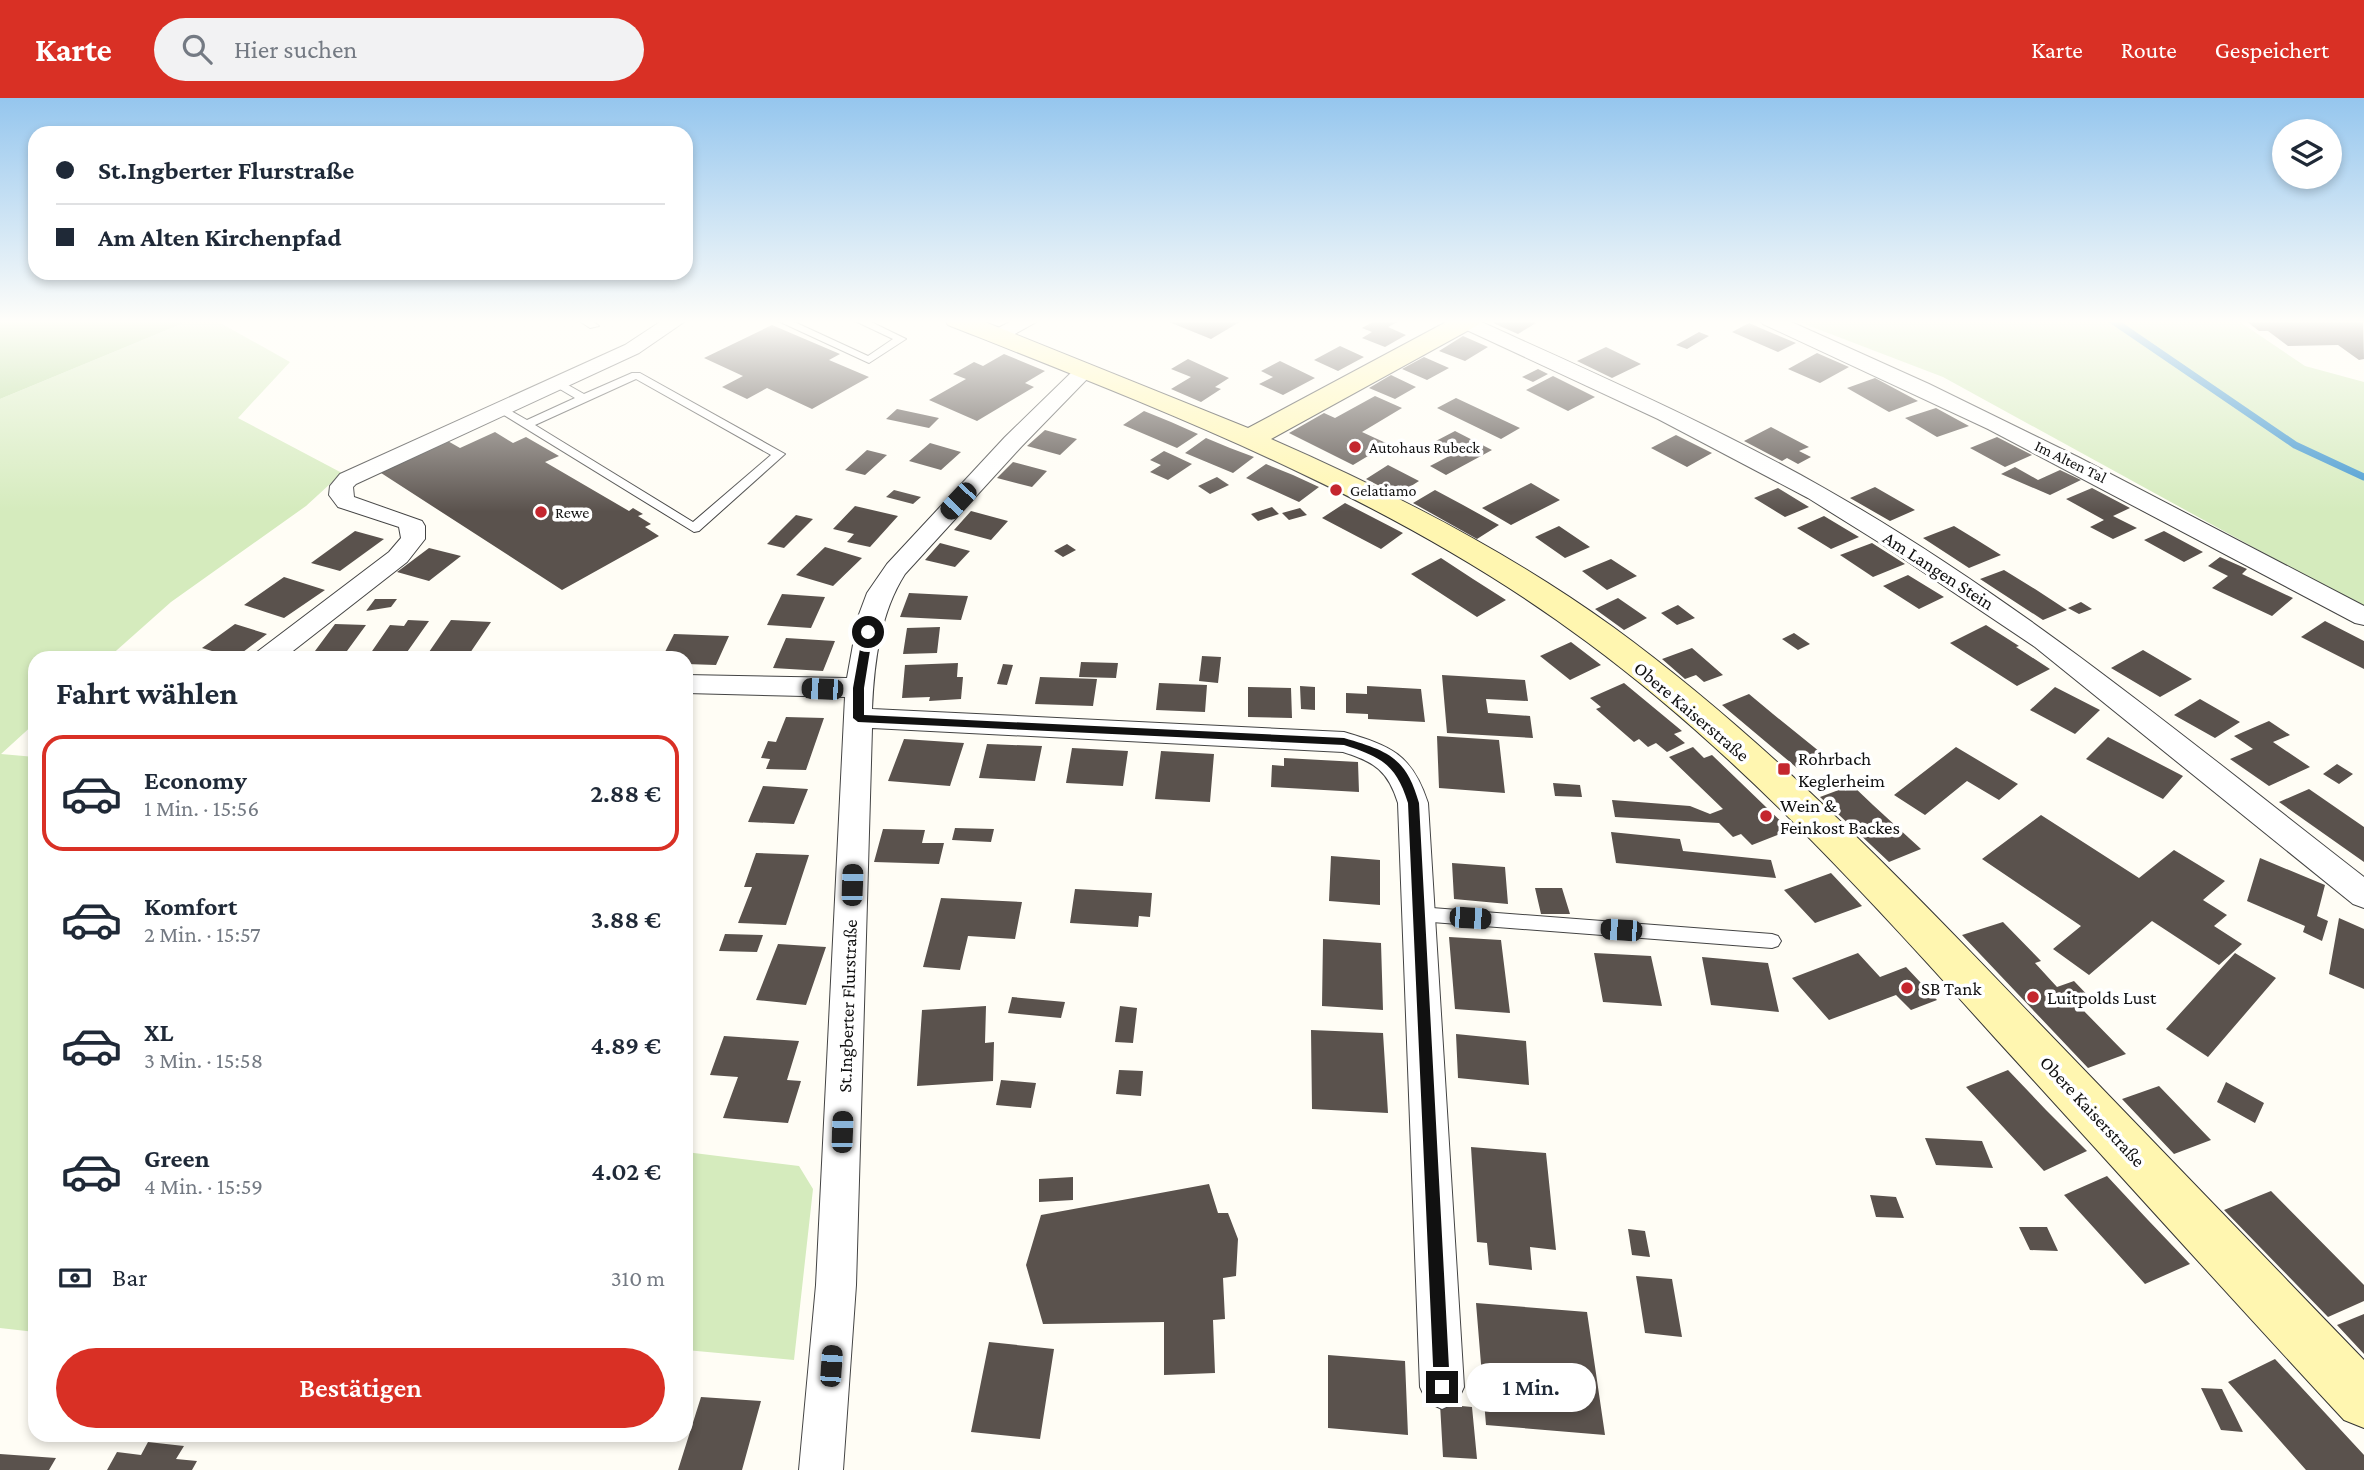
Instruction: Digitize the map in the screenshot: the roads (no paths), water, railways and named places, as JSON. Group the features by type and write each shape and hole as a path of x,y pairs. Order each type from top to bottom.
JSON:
{"main road":[{"name":"Obere Kaiserstraße","path":"1116,384 1249,439 1390,508 1520,581 1596,632 1700,712 1792,798 1903,910 2364,1400"},
{"path":"1249,439 1351,384"}],"street":[{"path":"276,651 398,557 413,539 412,526 407,522 346,502 341,495 342,486 348,479 555,384"},
{"name":"St.Ingberter Flurstraße","path":"821,1470 836,1285 858,703 871,617 880,593 896,569 1013,442 1071,384"},
{"name":"Am Langen Stein","path":"1602,384 1666,414 1816,493 2044,641 2364,895"},
{"name":"Im Alten Tal","path":"1913,384 2113,482 2364,617"},
{"path":"693,685 858,703 1344,742 1373,750 1390,761 1406,778 1413,803 1442,1387"}],"lane":[{"path":"559,384 584,398"},
{"path":"526,425 616,384"},
{"path":"499,410 694,528 779,454 652,384"},
{"path":"1419,914 1772,941"}],"waterway":[{"path":"2206,384 2295,445 2364,477"}],"place":[{"name":"Autohaus Rubeck","path":"1355,447"},
{"name":"Gelatiamo","path":"1336,490"},
{"name":"Rewe","path":"541,512"},
{"name":"Rohrbach Keglerheim","path":"1784,769"},
{"name":"Wein & Feinkost Backes","path":"1766,816"},
{"name":"SB Tank","path":"1907,988"},
{"name":"Luitpolds Lust","path":"2033,997"}]}
